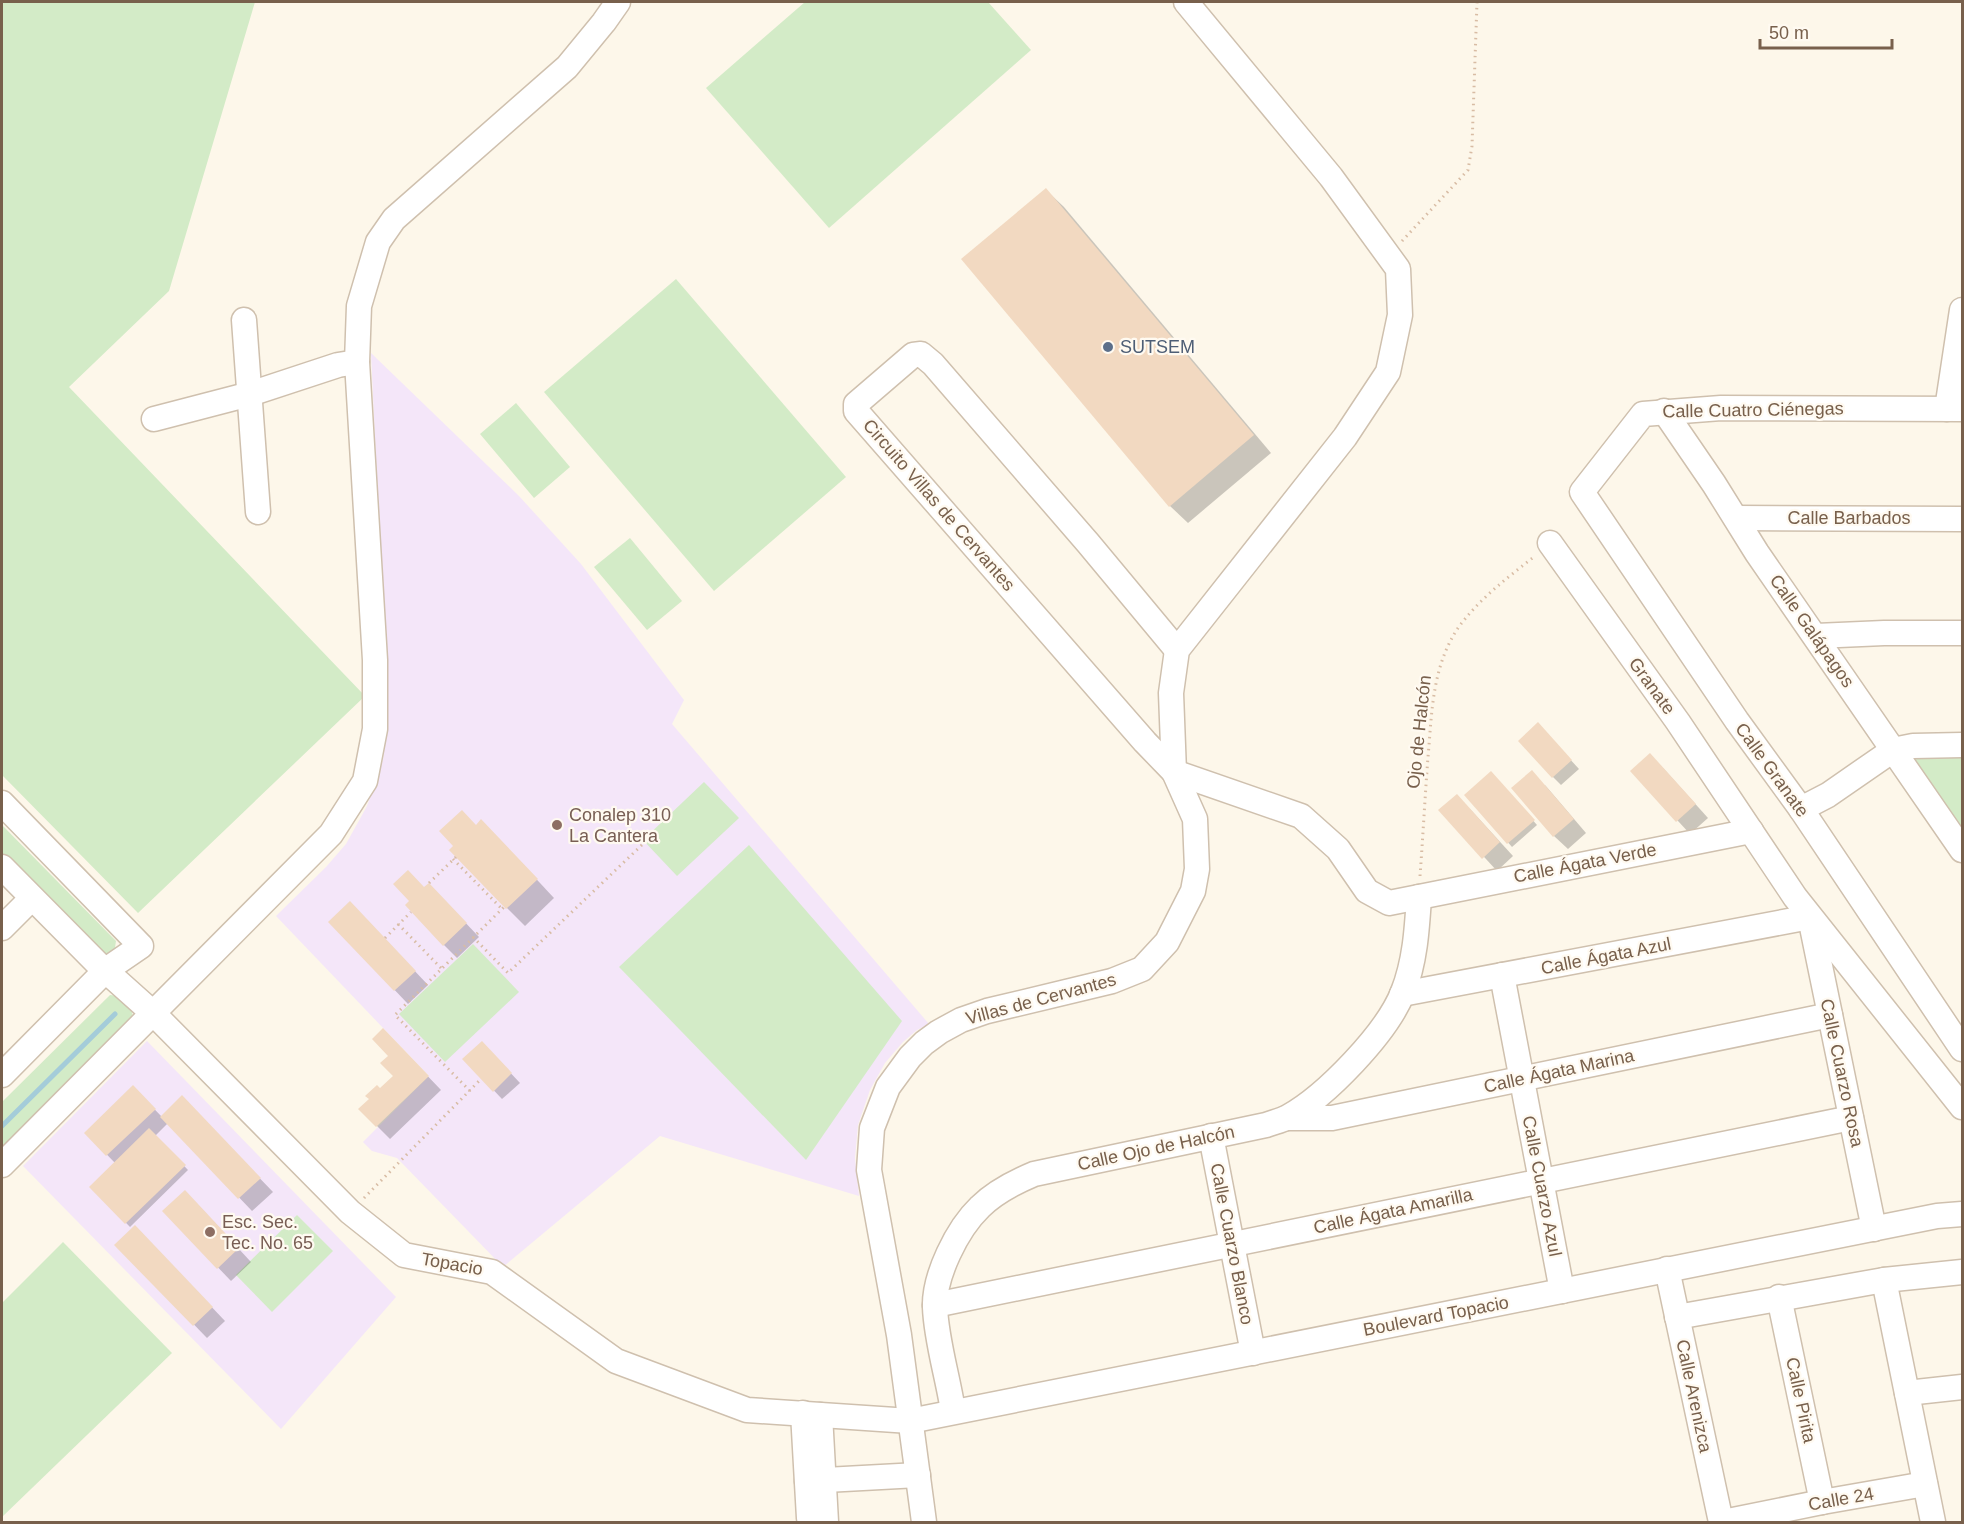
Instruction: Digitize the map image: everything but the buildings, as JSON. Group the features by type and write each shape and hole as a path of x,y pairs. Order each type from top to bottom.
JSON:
{"street":[{"path":"2,1166 331,834 365,782 375,729 375,660 357,362 359,306 378,243 394,219 567,67 618,2"},
{"path":"1177,650 1345,437 1388,372 1400,315 1398,269 1331,177 1200,7"},
{"path":"1955,409 1962,310"},
{"path":"243,320 258,512"},
{"name":"Circuito Villas de Cervantes","path":"1174,772 1145,742 855,411 856,404 913,355 921,354 933,364 994,434 1177,650"},
{"path":"154,419 250,394 329,368 357,362"},
{"name":"Calle Cuatro Ciénegas","path":"1582,492 1643,414 1721,408 1955,409"},
{"name":"Calle Galápagos","path":"1664,411 1757,553 1962,850"},
{"name":"Calle Granate","path":"1582,492 1698,665 1801,809 1962,1049"},
{"name":"Calle Barbados","path":"1736,518 1962,519"},
{"name":"Granate","path":"1550,543 1678,722 1751,831"},
{"path":"1816,636 1962,633"},
{"name":"Villas de Cervantes","path":"924,1522 899,1335 869,1170 872,1128 888,1087 910,1057 939,1032 961,1020 987,1011 1112,981 1142,969 1167,942 1193,891 1197,869 1195,819 1174,772 1171,693 1177,650"},
{"path":"1801,809 1828,795 1893,750 1913,746 1962,745"},
{"name":"Calle Ágata Verde","path":"1174,772 1301,816 1338,849 1367,891 1389,903 1751,831"},
{"path":"2,803 141,946 106,970 2,1075"},
{"path":"1751,831 1810,917 1962,1107"},
{"path":"2,867 106,970"},
{"name":"Calle Ojo de Halcón","path":"953,1411 935,1305 940,1277 960,1233 979,1208 1011,1184 1034,1174 1266,1125 1287,1118 1310,1102 1360,1056 1382,1031 1402,994 1412,963 1419,897"},
{"path":"2,928 32,898"},
{"name":"Calle Ágata Azul","path":"1402,994 1810,917"},
{"name":"Calle Cuarzo Rosa","path":"1810,917 1874,1229"},
{"name":"Topacio","path":"106,970 154,1014 350,1212 405,1255 492,1272 616,1361 747,1410 910,1421"},
{"name":"Calle Cuarzo Azul","path":"1502,975 1562,1291"},
{"name":"Calle Ágata Marina","path":"1287,1118 1332,1118 1830,1015"},
{"name":"Calle Ágata Amarilla","path":"935,1305 1851,1118"},
{"name":"Calle Cuarzo Blanco","path":"1211,1136 1253,1353"},
{"name":"Boulevard Topacio","path":"910,1421 1667,1269 1937,1216 1962,1214"},
{"name":"Calle Arenizca","path":"1667,1269 1722,1522"},
{"path":"1677,1317 1884,1280 1962,1272"},
{"path":"1884,1280 1933,1522"},
{"name":"Calle Pirita","path":"1779,1297 1822,1502"},
{"path":"1907,1393 1962,1388"},
{"path":"812,1414 815,1481 809,1518 812,1522"},
{"path":"815,1481 918,1475"},
{"path":"815,1481 826,1522"},
{"name":"Calle 24","path":"1722,1522 1925,1484"}],"path":[{"path":"1389,256 1468,170 1472,146 1477,2"},
{"name":"Ojo de Halcón","path":"1419,897 1430,722 1439,669 1458,630 1475,607 1493,589 1550,543"},
{"path":"473,937 508,974 645,842"},
{"path":"429,883 455,858 503,908 395,1015 470,1090"},
{"path":"385,938 411,912"},
{"path":"398,924 442,968"},
{"path":"350,1212 481,1079"}],"shaded area":[{"name":"Conalep 310 La Cantera","path":"371,353 519,496 581,564 684,700 672,724 929,1024 917,1030 903,1042 885,1063 870,1090 858,1125 855,1158 859,1196 660,1136 503,1267 397,1158 372,1151 363,1142 429,1076 276,916 346,844 367,806 383,760 388,715"},
{"name":"Esc. Sec. Tec. No. 65","path":"147,1041 396,1297 281,1429 23,1166"}],"green space":[{"path":"2,2 255,2 169,291 69,387 365,696 138,913 2,775"},
{"path":"805,2 988,2 1031,50 829,228 706,88"},
{"path":"676,279 846,477 714,591 544,392"},
{"path":"516,403 570,467 534,498 480,434"},
{"path":"630,538 682,601 647,630 594,567"},
{"path":"1914,754 1962,755 1962,835 1911,761"},
{"path":"704,782 739,818 677,876 643,840"},
{"path":"2,825 116,941 114,954 109,957 101,956 2,854"},
{"path":"749,845 902,1021 806,1160 619,967"},
{"path":"473,944 519,992 445,1062 399,1014"},
{"path":"110,995 126,1002 133,1018 2,1147 2,1102"},
{"path":"297,1215 333,1251 272,1312 236,1275"},
{"path":"63,1242 172,1353 2,1517 2,1303"}],"waterway":[{"path":"2,1126 115,1014"}],"place":[{"name":"SUTSEM","path":"1108,347"},
{"name":"Conalep 310 La Cantera","path":"557,825"},
{"name":"Esc. Sec. Tec. No. 65","path":"210,1232"}]}
